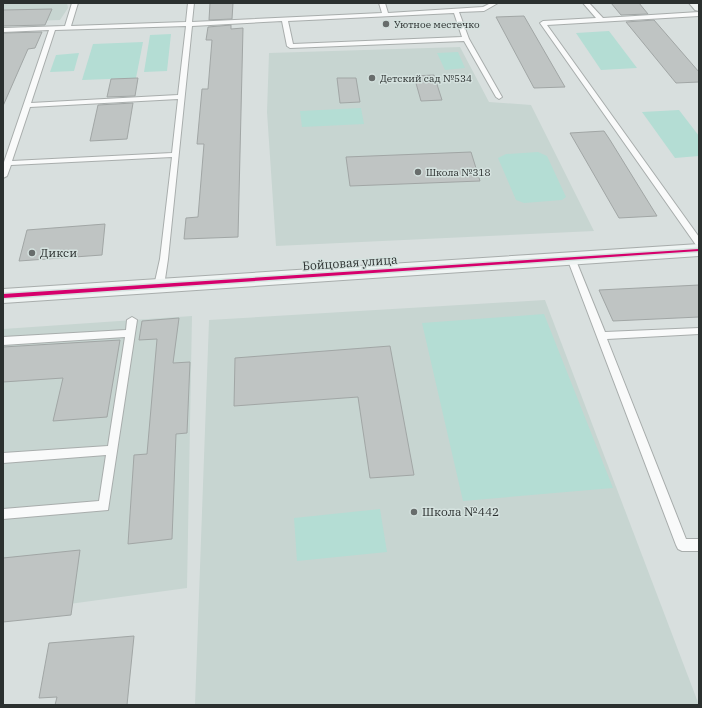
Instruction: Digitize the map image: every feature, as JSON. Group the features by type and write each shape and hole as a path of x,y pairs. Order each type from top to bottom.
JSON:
{"street":[{"path":"695,3 699,8"},
{"name":"Бойцовая улица","path":"3,296 699,250"}],"lane":[{"path":"67,28 75,3"},
{"path":"159,286 164,259 176,154 191,3"},
{"path":"382,3 386,14"},
{"path":"3,30 190,24 456,11 484,9 495,3"},
{"path":"586,3 600,20"},
{"path":"456,11 466,39 499,97"},
{"path":"699,14 543,23 699,243"},
{"path":"285,19 290,46 466,39"},
{"path":"3,176 53,28"},
{"path":"26,105 182,97"},
{"path":"8,163 176,154"},
{"path":"570,258 682,545 699,545"},
{"path":"3,514 104,506 132,320"},
{"path":"600,336 699,331"},
{"path":"3,341 130,333"},
{"path":"3,458 112,450"}],"shaded area":[{"path":"3,3 67,3 68,8 60,20 3,22"},
{"name":"Школа №318","path":"460,47 489,102 531,105 594,231 276,246 267,112 269,53"},
{"name":"Школа №442","path":"545,300 699,705 195,705 209,320"},
{"path":"192,316 187,588 3,613 3,329"}],"green space":[{"path":"609,31 637,68 601,70 576,33"},
{"path":"171,34 167,71 144,72 150,35"},
{"path":"143,42 136,78 82,80 93,44"},
{"path":"458,52 465,68 445,70 437,53"},
{"path":"79,53 74,71 50,72 56,55"},
{"path":"361,108 364,124 302,127 300,111"},
{"path":"679,110 699,136 699,156 675,158 642,112"},
{"path":"538,152 547,156 566,197 562,200 524,203 516,200 498,158 506,154"},
{"path":"544,314 613,488 463,501 422,323"},
{"path":"380,509 387,552 297,561 294,518"}],"building":[{"path":"210,3 233,3 232,19 209,20"},
{"path":"611,3 639,3 648,14 621,15"},
{"path":"52,9 45,25 3,26 3,10"},
{"path":"524,16 565,87 534,88 496,17"},
{"path":"654,20 699,72 699,82 676,83 626,22"},
{"path":"231,25 231,29 243,28 238,237 184,239 186,218 198,217 204,144 197,144 202,89 208,89 212,40 206,40 208,27"},
{"path":"42,32 35,48 28,49 3,106 3,33"},
{"path":"434,75 442,100 421,101 414,76"},
{"path":"138,78 135,96 107,97 111,79"},
{"path":"337,78 356,78 360,102 340,103"},
{"path":"133,103 127,139 90,141 98,105"},
{"path":"604,131 657,216 619,218 570,133"},
{"path":"471,152 480,181 350,186 346,157"},
{"path":"105,224 102,255 19,261 27,230"},
{"path":"699,285 699,317 613,321 599,290"},
{"path":"179,318 173,363 190,362 187,433 176,434 172,539 128,544 134,455 147,454 157,339 139,340 142,321"},
{"path":"120,340 107,417 53,421 63,378 3,382 3,347"},
{"path":"390,346 414,475 370,478 358,397 234,406 235,358"},
{"path":"80,550 71,615 3,622 3,558"},
{"path":"134,636 127,705 55,705 57,697 39,698 49,643"}],"cycle path":[{"path":"3,296 699,250"}],"place":[{"name":"Уютное местечко","path":"386,24"},
{"name":"Детский сад №534","path":"372,78"},
{"name":"Школа №318","path":"418,172"},
{"name":"Дикси","path":"32,253"},
{"name":"Школа №442","path":"414,512"}]}
